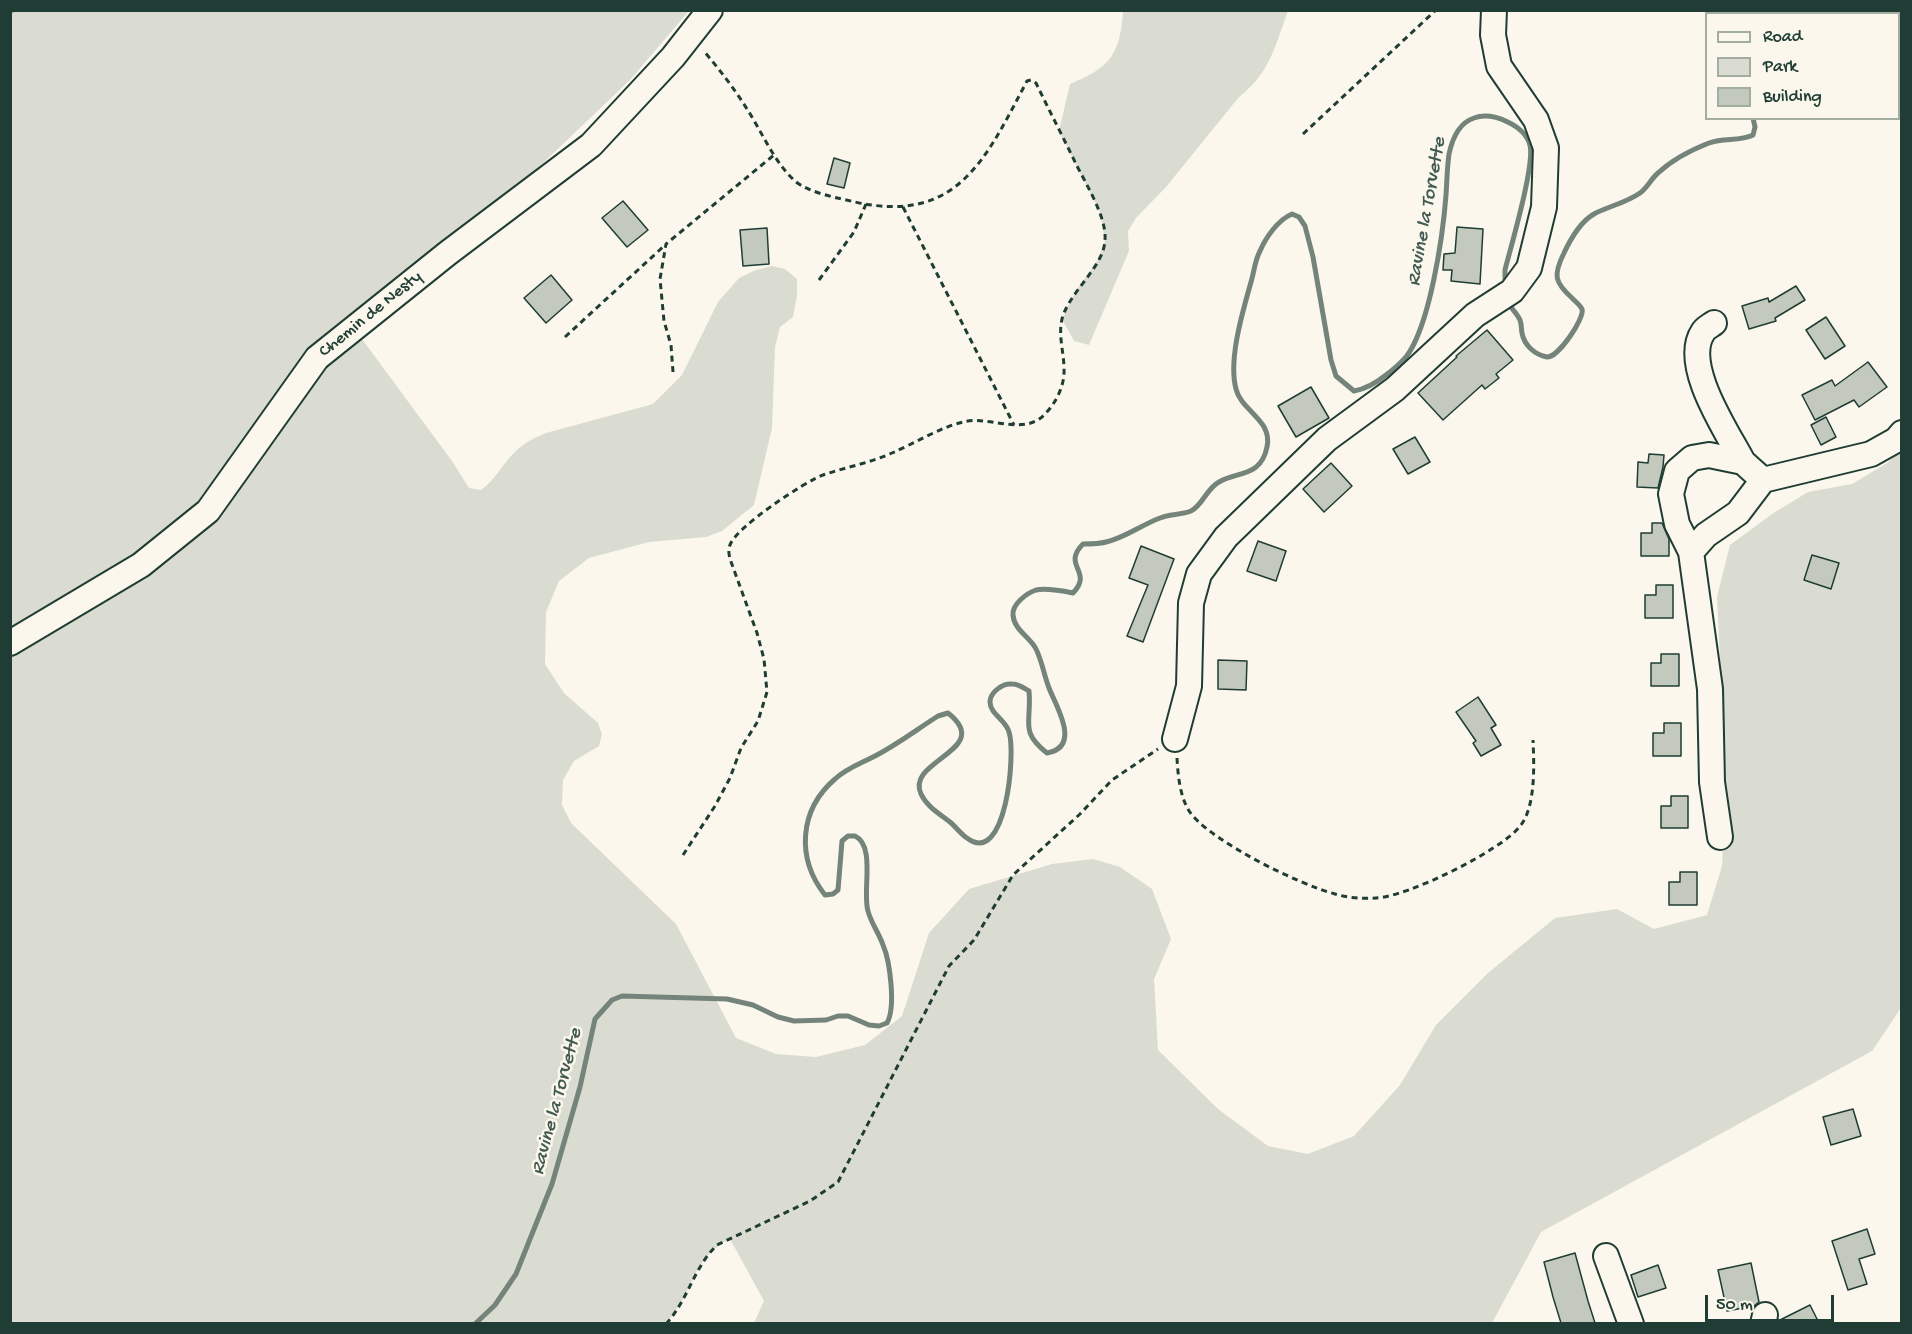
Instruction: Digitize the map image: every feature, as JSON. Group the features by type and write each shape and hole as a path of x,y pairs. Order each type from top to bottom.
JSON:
{"street":[{"name":"Chemin de Nesty","path":"10,643 141,565 208,511 317,358 447,253 591,145 673,57 710,10"},
{"path":"1175,739 1190,686 1191,603 1199,574 1226,537 1327,440 1395,389 1475,315 1512,291 1529,268 1544,207 1546,148 1536,120 1499,66 1493,35 1494,10"},
{"path":"1713,323 1703,331 1699,342 1698,357 1703,386 1743,462 1763,480"},
{"path":"1691,552 1706,535 1738,513 1763,480 1871,454 1896,440 1902,433"},
{"path":"1720,837 1712,782 1710,690 1691,552 1677,524 1671,494 1677,471 1692,458 1709,454 1743,462"},
{"path":"1606,1256 1631,1323"}],"path":[{"path":"1303,134 1436,10"},
{"path":"682,855 715,806 730,778 741,748 758,721 767,692 764,659 757,633 730,559 729,546 734,538 743,528 800,486 822,476 890,454 961,422 975,420 1014,425 1030,424 1044,416 1057,399 1065,371 1060,340 1062,319 1076,291 1099,258 1106,240 1100,212 1036,83 1031,80 1027,81 996,140 973,171 955,187 928,202 903,207 866,204 828,196 796,182 774,155 723,73 691,35"},
{"path":"566,337 666,244 774,155"},
{"path":"819,280 854,232 866,204"},
{"path":"903,207 1014,425"},
{"path":"666,244 660,279 663,321 671,345 674,372"},
{"path":"666,1323 675,1314 706,1256 717,1245 810,1201 838,1182 949,966 974,940 1013,875 1112,780 1141,759 1175,739 1177,770 1183,796 1192,814 1212,832 1275,870 1310,885 1336,894 1379,898 1429,882 1489,851 1522,824 1528,807 1534,770 1533,740"}],"green space":[{"path":"10,11 689,11 630,80 542,164 365,312 359,335 452,461 469,488 481,490 516,450 537,437 653,404 682,375 718,302 739,278 772,266 785,269 797,279 793,317 780,327 775,347 772,428 754,505 722,531 706,537 649,542 589,558 559,581 546,612 545,664 564,693 598,723 602,734 599,746 574,761 563,780 562,805 571,823 676,924 736,1038 776,1054 816,1057 865,1045 902,1016 929,933 969,889 1052,864 1093,859 1120,867 1152,889 1171,939 1154,979 1158,1050 1218,1109 1268,1146 1308,1154 1354,1136 1400,1085 1436,1025 1488,973 1555,918 1617,909 1654,929 1707,915 1722,866 1726,787 1717,597 1730,545 1772,514 1808,492 1852,484 1887,463 1901,450 1901,1008 1872,1051 1541,1232 1492,1323 754,1323 764,1301 730,1239 717,1247 700,1266 682,1301 666,1323 11,1323"},
{"path":"1123,11 1288,11 1275,47 1258,78 1239,97 1166,187 1136,218 1128,231 1129,251 1089,345 1074,341 1062,319 1076,291 1099,258 1105,240 1100,212 1059,131 1070,84 1095,71 1111,57 1119,38"}],"building":[{"path":"834,158 850,163 844,188 827,184"},
{"path":"623,201 648,230 627,247 602,218"},
{"path":"1457,227 1483,229 1480,284 1451,281 1452,270 1443,270 1444,254 1455,253"},
{"path":"767,228 769,264 743,266 740,230"},
{"path":"551,275 572,300 546,323 524,298"},
{"path":"1796,286 1805,300 1775,318 1776,321 1749,329 1742,306 1768,298 1769,302"},
{"path":"1826,317 1845,346 1825,359 1806,330"},
{"path":"1487,330 1513,360 1496,374 1499,378 1485,389 1482,385 1443,420 1418,393"},
{"path":"1868,362 1887,387 1859,407 1854,400 1815,420 1802,395 1832,380 1835,386"},
{"path":"1311,387 1329,418 1296,437 1278,406"},
{"path":"1826,417 1836,437 1821,445 1811,425"},
{"path":"1415,437 1430,462 1408,474 1393,449"},
{"path":"1649,454 1664,455 1658,488 1637,487 1638,462 1648,463"},
{"path":"1331,463 1352,486 1324,512 1303,489"},
{"path":"1652,523 1662,523 1669,539 1669,556 1641,556 1641,533 1652,533"},
{"path":"1258,541 1286,551 1276,581 1247,571"},
{"path":"1141,546 1174,559 1143,642 1127,636 1148,585 1129,578"},
{"path":"1812,555 1839,563 1831,589 1804,580"},
{"path":"1656,585 1673,585 1673,618 1645,618 1645,595 1656,595"},
{"path":"1661,654 1679,654 1679,686 1651,686 1651,663 1661,663"},
{"path":"1218,660 1247,661 1246,690 1218,689"},
{"path":"1478,697 1496,725 1491,728 1501,745 1481,756 1473,743 1476,741 1456,712"},
{"path":"1664,723 1681,723 1681,756 1653,756 1653,733 1664,733"},
{"path":"1671,796 1688,796 1688,828 1661,828 1661,806 1671,806"},
{"path":"1680,872 1697,872 1697,905 1669,905 1669,882 1680,882"},
{"path":"1853,1109 1861,1136 1831,1145 1823,1117"},
{"path":"1867,1229 1875,1254 1859,1259 1867,1284 1848,1290 1832,1241"},
{"path":"1575,1253 1595,1323 1561,1323 1553,1297 1544,1262"},
{"path":"1751,1263 1759,1302 1754,1306 1727,1311 1718,1270"},
{"path":"1658,1265 1666,1288 1638,1297 1631,1275"},
{"path":"1810,1305 1819,1323 1778,1323 1778,1321"}],"waterway":[{"name":"Ravine la Torvette","path":"475,1324 495,1305 516,1274 552,1184 580,1087 595,1019 612,1000 622,996 727,999 753,1005 778,1017 794,1021 826,1020 848,1016 869,1025 879,1026 887,1023 892,996 890,972 886,952 868,911 865,849 855,836 848,836 842,841 838,890 833,894 825,895 809,866 806,850 808,820 814,805 823,791 843,772 888,749 938,716 948,713 960,726 961,736 956,746 925,772 919,782 921,794 930,806 967,838 980,843 991,837 999,823 1005,804 1011,762 1009,732 991,706 992,695 1008,684 1019,685 1029,691 1030,732 1038,745 1047,753 1057,749 1063,743 1065,735 1061,715 1038,654 1014,620 1013,611 1017,603 1036,590 1073,593 1080,579 1075,558 1083,544 1113,540 1160,518 1191,511 1219,482 1248,472 1260,464 1264,457 1268,438 1261,423 1239,397 1234,377 1234,364 1241,321 1257,258 1277,225 1292,214 1299,217 1305,226 1336,376 1354,391 1367,387 1389,373 1406,357 1422,324 1438,256 1449,154 1454,138 1469,120 1482,116 1499,118 1522,132 1530,145 1531,155 1526,187 1505,270 1505,287"},
{"name":"Ravine la Torvette","path":"1507,302 1520,320 1523,337 1531,349 1538,354 1552,356 1570,337 1582,314 1580,306 1562,288 1557,278 1560,261 1580,226 1594,214 1640,193 1663,168 1689,152 1715,141 1753,135 1753,120"}]}
